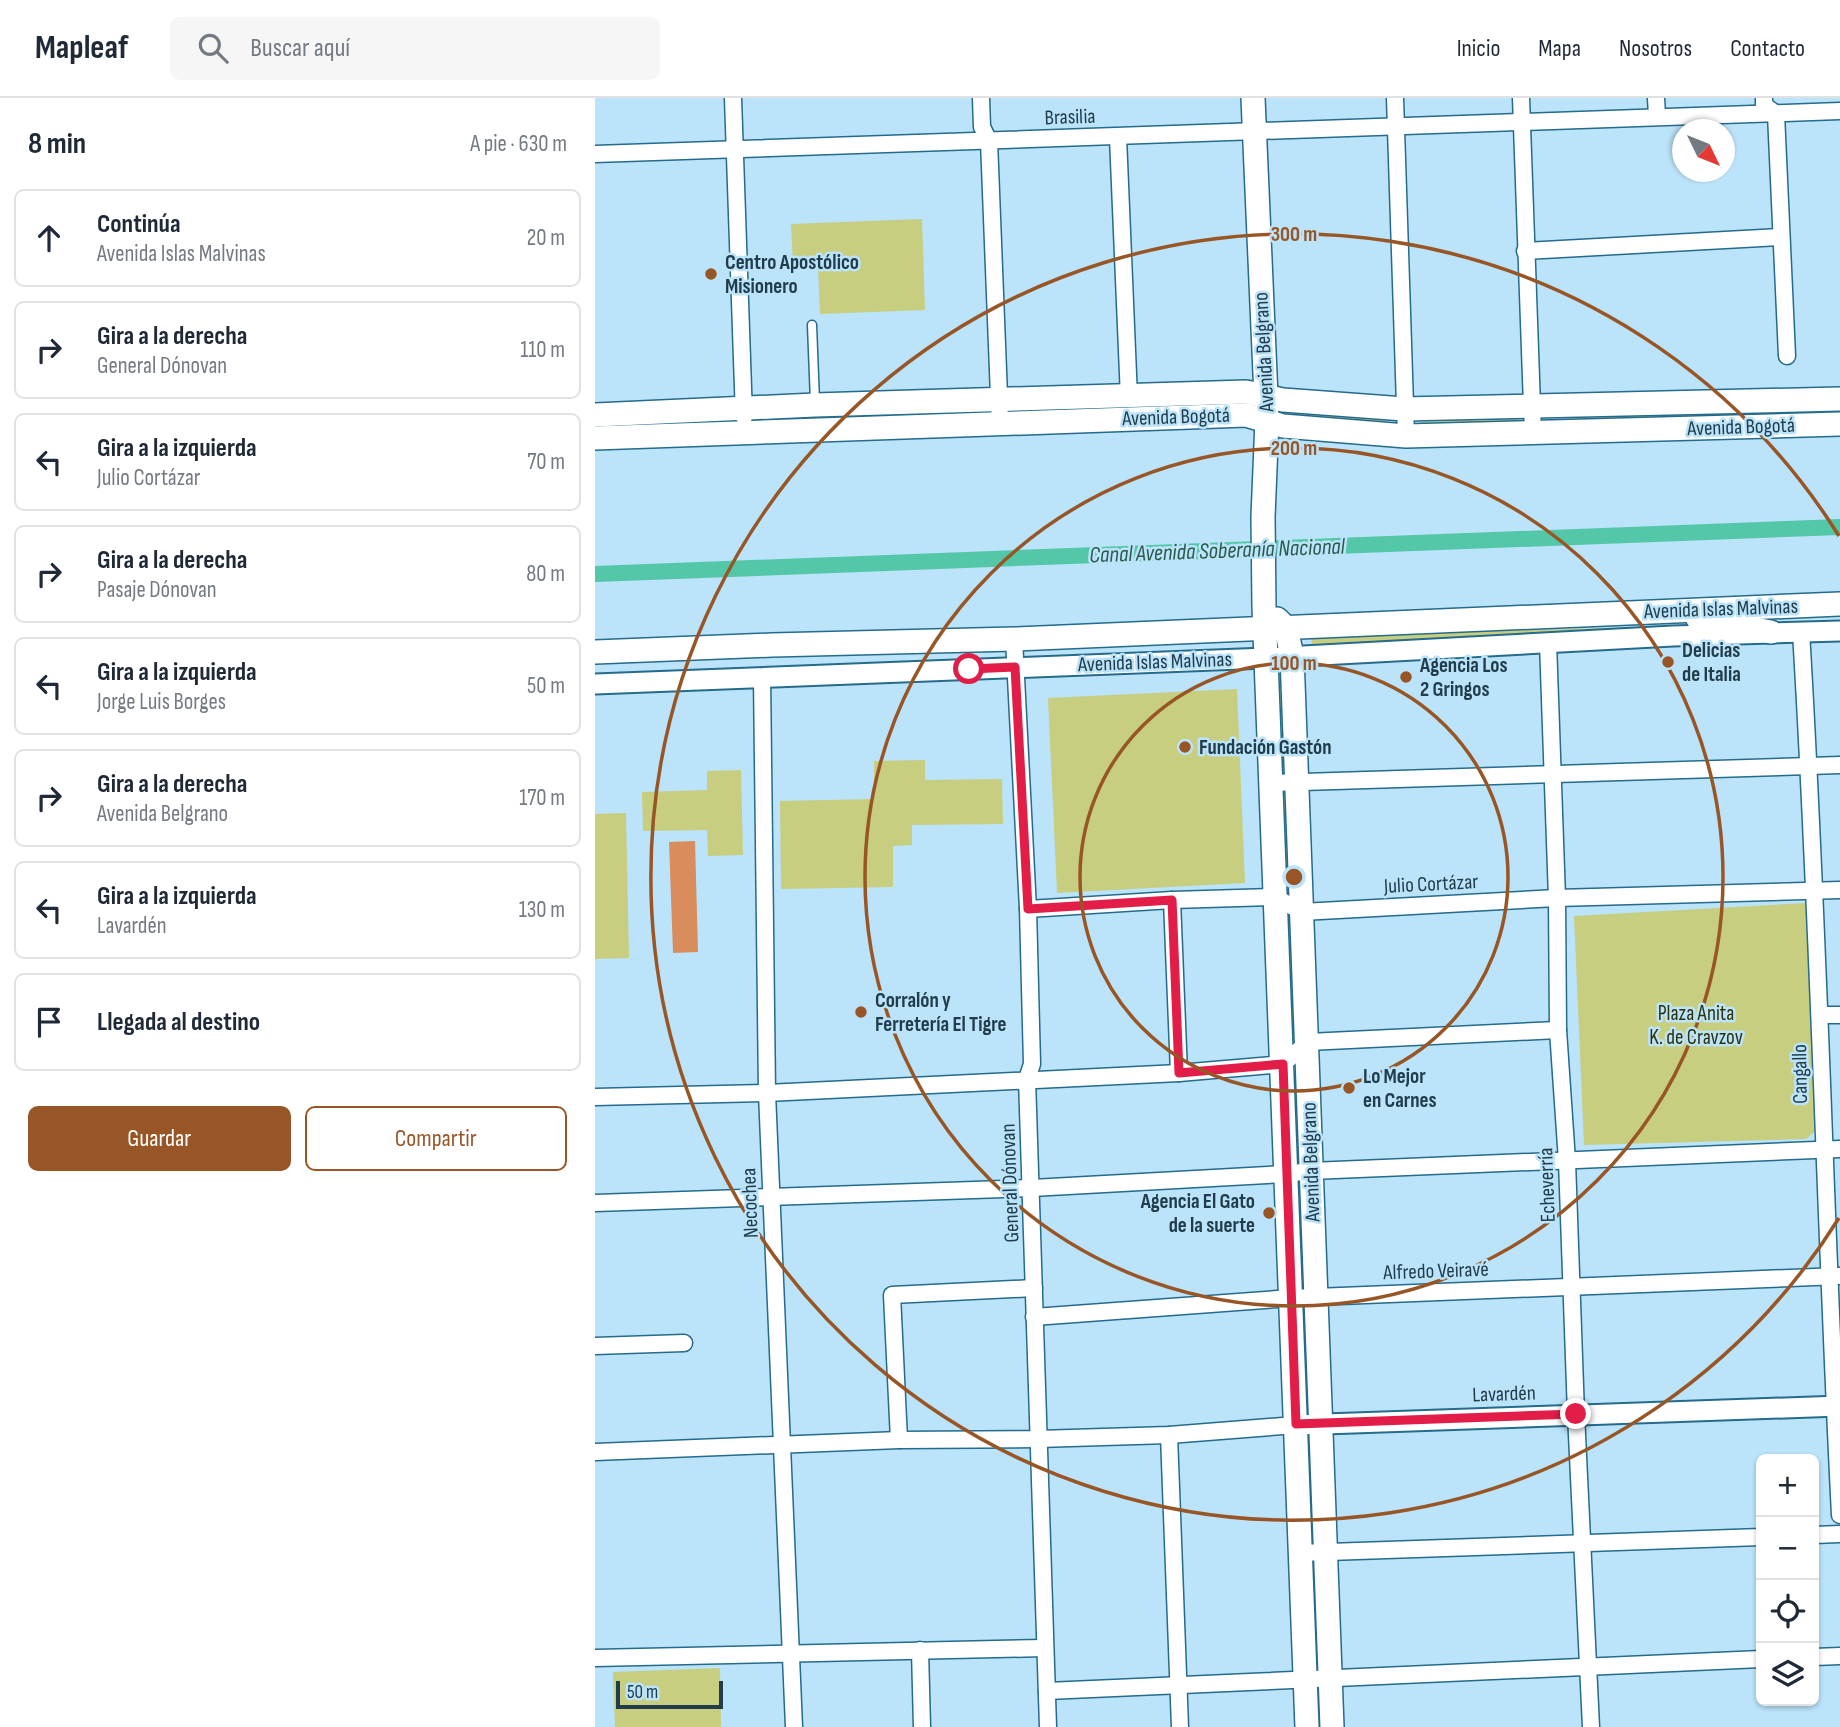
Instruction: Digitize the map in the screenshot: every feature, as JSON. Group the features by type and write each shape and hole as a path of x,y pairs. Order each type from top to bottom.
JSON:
{"main road":[{"name":"Avenida Belgrano","path":"1253,98 1267,420 1264,565 1272,621 1266,658 1307,1727"},
{"name":"Avenida Bogotá","path":"595,415 815,405 1246,393 1283,400 1404,410 1840,399"},
{"name":"Avenida Bogotá","path":"595,438 1246,415 1283,426 1405,436 1840,424"},
{"name":"Avenida Islas Malvinas","path":"595,652 1014,639 1272,621 1840,604"},
{"path":"1654,611 1771,632"},
{"name":"Avenida Belgrano","path":"1272,621 1292,656 1332,1727"}],"street":[{"path":"733,98 743,433"},
{"path":"981,98 982,127 989,141 1000,422"},
{"path":"1395,98 1405,436"},
{"path":"1521,98 1533,434"},
{"path":"1656,98 1657,116"},
{"path":"1764,98 1764,106 1776,114 1787,356"},
{"name":"Brasilia","path":"595,154 1840,111"},
{"path":"1118,137 1129,398"},
{"path":"1525,251 1780,237"},
{"name":"Avenida Islas Malvinas","path":"595,684 1266,658 1548,642 1840,631"},
{"name":"Cangallo","path":"1801,632 1820,1015 1823,1149 1835,1276 1840,1515"},
{"name":"General Dónovan","path":"1014,639 1028,909 1032,1064 1027,1079 1048,1727"},
{"name":"Echeverría","path":"1548,642 1557,1030 1567,1161 1591,1727"},
{"name":"Necochea","path":"762,677 767,1093 794,1727"},
{"path":"1271,783 1840,765"},
{"name":"Julio Cortázar","path":"1302,912 1556,898 1840,890"},
{"path":"1028,909 1275,897 1302,912"},
{"path":"1172,900 1179,1073"},
{"path":"1820,1015 1840,1014"},
{"path":"595,1097 767,1093 1179,1073 1283,1064 1308,1042 1557,1030"},
{"path":"595,1203 1031,1188 1311,1171 1840,1149"},
{"name":"Alfredo Veiravé","path":"1034,1317 1291,1298 1835,1276"},
{"path":"899,1440 892,1295 1034,1288"},
{"path":"595,1346 684,1343"},
{"name":"Lavardén","path":"1296,1424 1837,1406"},
{"path":"595,1452 899,1440 1169,1435 1296,1424"},
{"path":"1169,1435 1179,1727"},
{"path":"1819,1535 1840,1534"},
{"path":"1299,1553 1756,1537"},
{"path":"595,1658 1044,1648"},
{"path":"920,1650 922,1727"},
{"path":"1819,1657 1840,1656"},
{"path":"1047,1691 1756,1659"}],"lane":[{"path":"812,325 815,405"}],"green space":[{"path":"922,219 925,310 820,314 818,266 793,267 791,224"},
{"path":"981,408 981,414 767,423 767,415"},
{"path":"1840,408 1840,417 1561,427 1560,419"},
{"path":"1296,410 1385,420 1384,429 1295,419"},
{"path":"1518,418 1518,427 1418,431 1421,422"},
{"path":"1676,626 1312,648 1311,636"},
{"path":"1273,666 1284,666 1287,773 1276,773"},
{"path":"1237,689 1245,883 1057,893 1048,698"},
{"path":"925,760 925,780 1002,779 1003,824 912,825 912,845 893,846 893,887 781,889 780,801 874,799 874,761"},
{"path":"741,770 743,855 708,856 707,830 643,831 642,792 707,790 707,771"},
{"path":"1289,794 1292,891 1281,891 1279,795"},
{"path":"626,813 629,958 595,959 595,814"},
{"name":"Plaza Anita K. de Cravzov","path":"1805,903 1819,1128 1806,1139 1584,1145 1574,916"},
{"path":"1286,924 1297,924 1300,1021 1289,1021"},
{"path":"1289,1074 1300,1074 1303,1164 1292,1164"},
{"path":"1293,1189 1304,1189 1307,1286 1296,1286"},
{"path":"1298,1314 1308,1314 1311,1411 1301,1411"},
{"path":"1314,1444 1317,1541 1307,1541 1304,1445"},
{"path":"1308,1566 1319,1566 1322,1663 1311,1663"},
{"path":"720,1668 721,1727 615,1727 613,1672"}],"building":[{"path":"695,841 698,952 673,953 669,842"}],"waterway":[{"name":"Canal Avenida Soberanía Nacional","path":"595,574 1840,527"}],"place":[{"name":"Centro Apostólico Misionero","path":"711,274"},
{"name":"Delicias de Italia","path":"1668,662"},
{"name":"Agencia Los 2 Gringos","path":"1406,677"},
{"name":"Fundación Gastón","path":"1185,747"},
{"name":"Corralón y Ferretería El Tigre","path":"861,1012"},
{"name":"Lo Mejor en Carnes","path":"1349,1088"},
{"name":"Agencia El Gato de la suerte","path":"1269,1213"}],"route":[{"path":"969,669 1015,667 1028,909 1172,900 1179,1073 1283,1064 1296,1424 1576,1414"}]}
